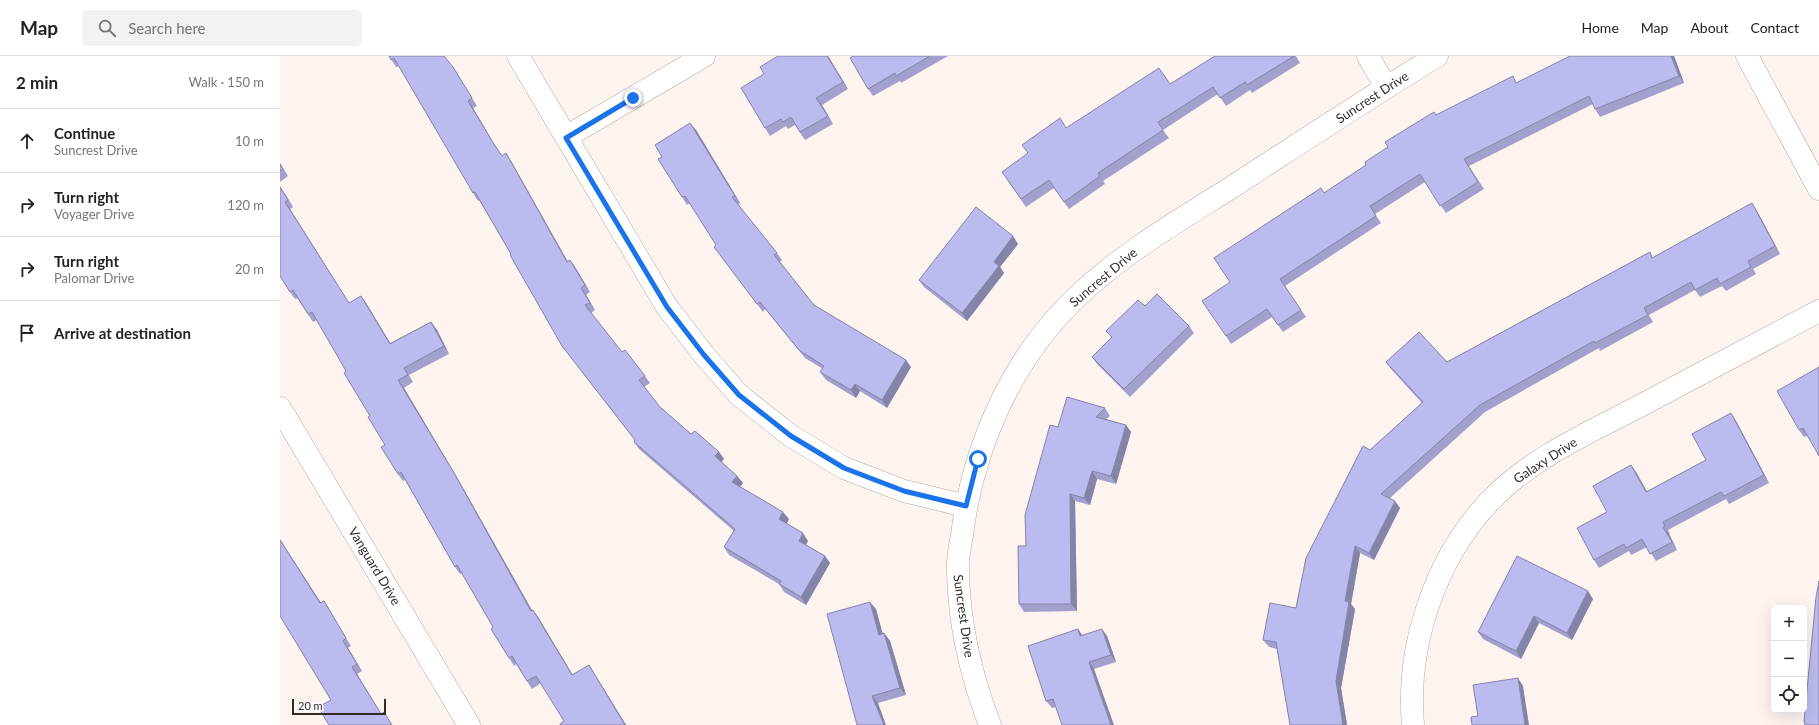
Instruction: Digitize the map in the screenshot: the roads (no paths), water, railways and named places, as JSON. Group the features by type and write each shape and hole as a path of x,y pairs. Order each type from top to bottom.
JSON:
{"street":[{"path":"518,56 667,307 704,355 739,395 791,436 844,468 904,491 966,506"},
{"path":"566,138 704,56"},
{"path":"1368,56 1386,87"},
{"name":"Suncrest Drive","path":"990,725 977,692 964,633 958,570 966,506 978,459 996,413 1020,368 1049,327 1080,293 1128,254 1386,87 1437,56"},
{"path":"1747,56 1819,189"},
{"name":"Galaxy Drive","path":"1413,725 1412,685 1417,646 1429,604 1446,563 1467,529 1491,500 1519,476 1580,437 1819,311"},
{"name":"Vanguard Drive","path":"280,408 469,725"}]}
